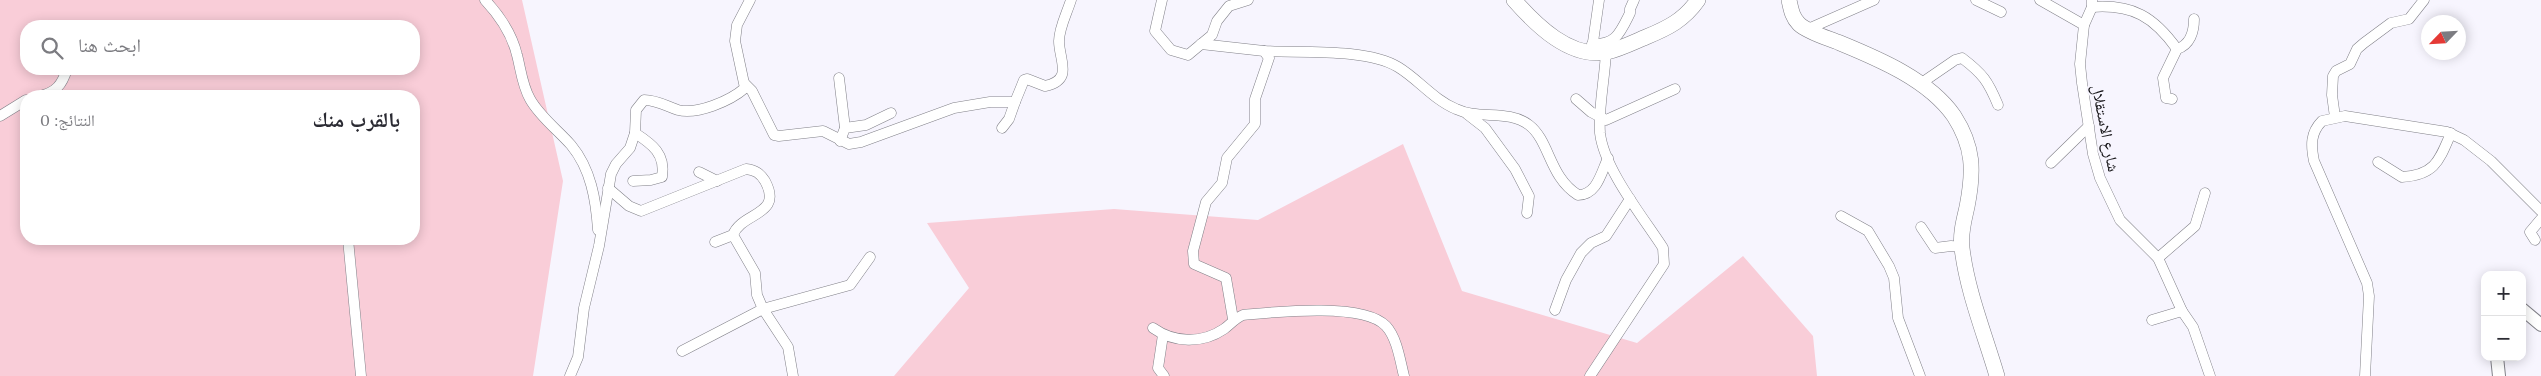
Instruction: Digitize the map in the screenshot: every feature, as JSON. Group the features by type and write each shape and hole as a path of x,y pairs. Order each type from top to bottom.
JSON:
{"main road":[{"path":"1514,0 1551,35 1580,50 1597,49 1673,26 1698,0"},
{"path":"1789,0 1795,20 1808,29 1859,51 1920,84 1946,106 1954,116 1968,142 1972,159 1962,231 1962,247 1968,276 1998,376"}],"street":[{"path":"485,0 500,16 510,35 517,55 520,74 530,100 571,145 586,169 594,194 599,246"},
{"path":"750,0 737,25 735,41 746,84 752,91 774,135 823,131 849,144 861,142 963,106 1015,102"},
{"path":"1002,128 1009,119 1024,80 1027,79 1045,86 1057,81 1061,76 1064,64 1059,42 1071,0"},
{"path":"1162,0 1155,31 1171,50 1188,55 1212,35 1217,21 1229,6 1248,0"},
{"path":"1590,376 1664,264 1663,248 1630,199 1608,158 1601,140 1597,49 1599,0"},
{"path":"1597,49 1616,37 1630,14 1634,0"},
{"path":"1808,29 1874,0"},
{"path":"1976,0 2002,12"},
{"path":"2040,0 2084,25"},
{"path":"2335,117 2332,95 2333,76 2336,71 2350,64 2357,49 2392,23 2409,19 2424,0"},
{"path":"2092,4 2138,12 2164,31 2177,49"},
{"name":"شارع الاستقلال","path":"2092,4 2084,25 2080,64 2093,154 2100,178 2120,220 2158,258 2182,311 2193,327 2210,376"},
{"path":"2177,49 2185,47 2188,42 2194,28 2194,19"},
{"path":"1201,44 1264,51 1376,58 1399,67 1454,109 1464,112 1511,117 1529,125 1538,135 1556,171 1571,191 1578,195 1586,195 1593,190 1608,158"},
{"path":"2172,99 2166,98 2163,78 2177,49"},
{"path":"1233,319 1226,278 1194,264 1192,251 1206,202 1222,183 1227,158 1255,124 1255,99 1269,58 1264,51"},
{"path":"1920,84 1955,60 1962,58 1981,72 1989,82 1998,105"},
{"path":"56,90 65,75"},
{"path":"839,78 845,128 840,141"},
{"path":"570,376 578,357 584,308 599,246 608,188 614,169 630,148 635,133 636,110 644,100 654,100 678,110 696,110 741,91 746,84"},
{"path":"1576,99 1606,120 1675,89"},
{"path":"0,116 20,104"},
{"path":"1464,112 1485,128 1511,163 1529,196 1528,213"},
{"path":"845,128 866,125 891,113"},
{"path":"2365,376 2369,308 2367,283 2320,176 2312,152 2312,142 2317,126 2322,121 2335,117 2360,118 2450,134 2464,140 2491,161 2541,211"},
{"path":"2051,163 2089,126"},
{"path":"633,181 658,179 662,177 663,171 663,163 656,149 635,133"},
{"path":"2378,162 2402,177 2425,172 2438,163 2450,134"},
{"path":"608,188 629,206 641,211 746,169 754,170 762,175 771,193 770,201 766,207 737,226 733,235 715,242"},
{"path":"699,172 717,181"},
{"path":"2158,258 2195,226 2205,193"},
{"path":"1555,310 1566,280 1581,253 1587,246 1606,236 1630,199"},
{"path":"1841,216 1868,231 1889,266 1894,278 1898,318 1920,376"},
{"path":"2535,240 2530,232 2541,219"},
{"path":"1921,227 1935,248 1962,247"},
{"path":"733,235 755,274 757,295 763,309 788,348 793,376"},
{"path":"349,245 360,376"},
{"path":"682,351 763,309 850,285 870,257"},
{"path":"1153,328 1163,335 1184,340 1202,338 1225,328 1233,319 1243,315 1326,310 1371,317 1381,321 1393,336 1404,376"},
{"path":"2152,320 2182,311"},
{"path":"2526,312 2541,325"},
{"path":"1163,335 1158,368 1164,376"},
{"path":"2497,361 2499,376"}],"shaded area":[{"path":"0,0 522,0 563,181 533,376 0,376"},
{"path":"1403,144 1462,291 1637,343 1743,256 1813,336 1817,376 894,376 969,288 927,223 1114,209 1258,220"}]}
